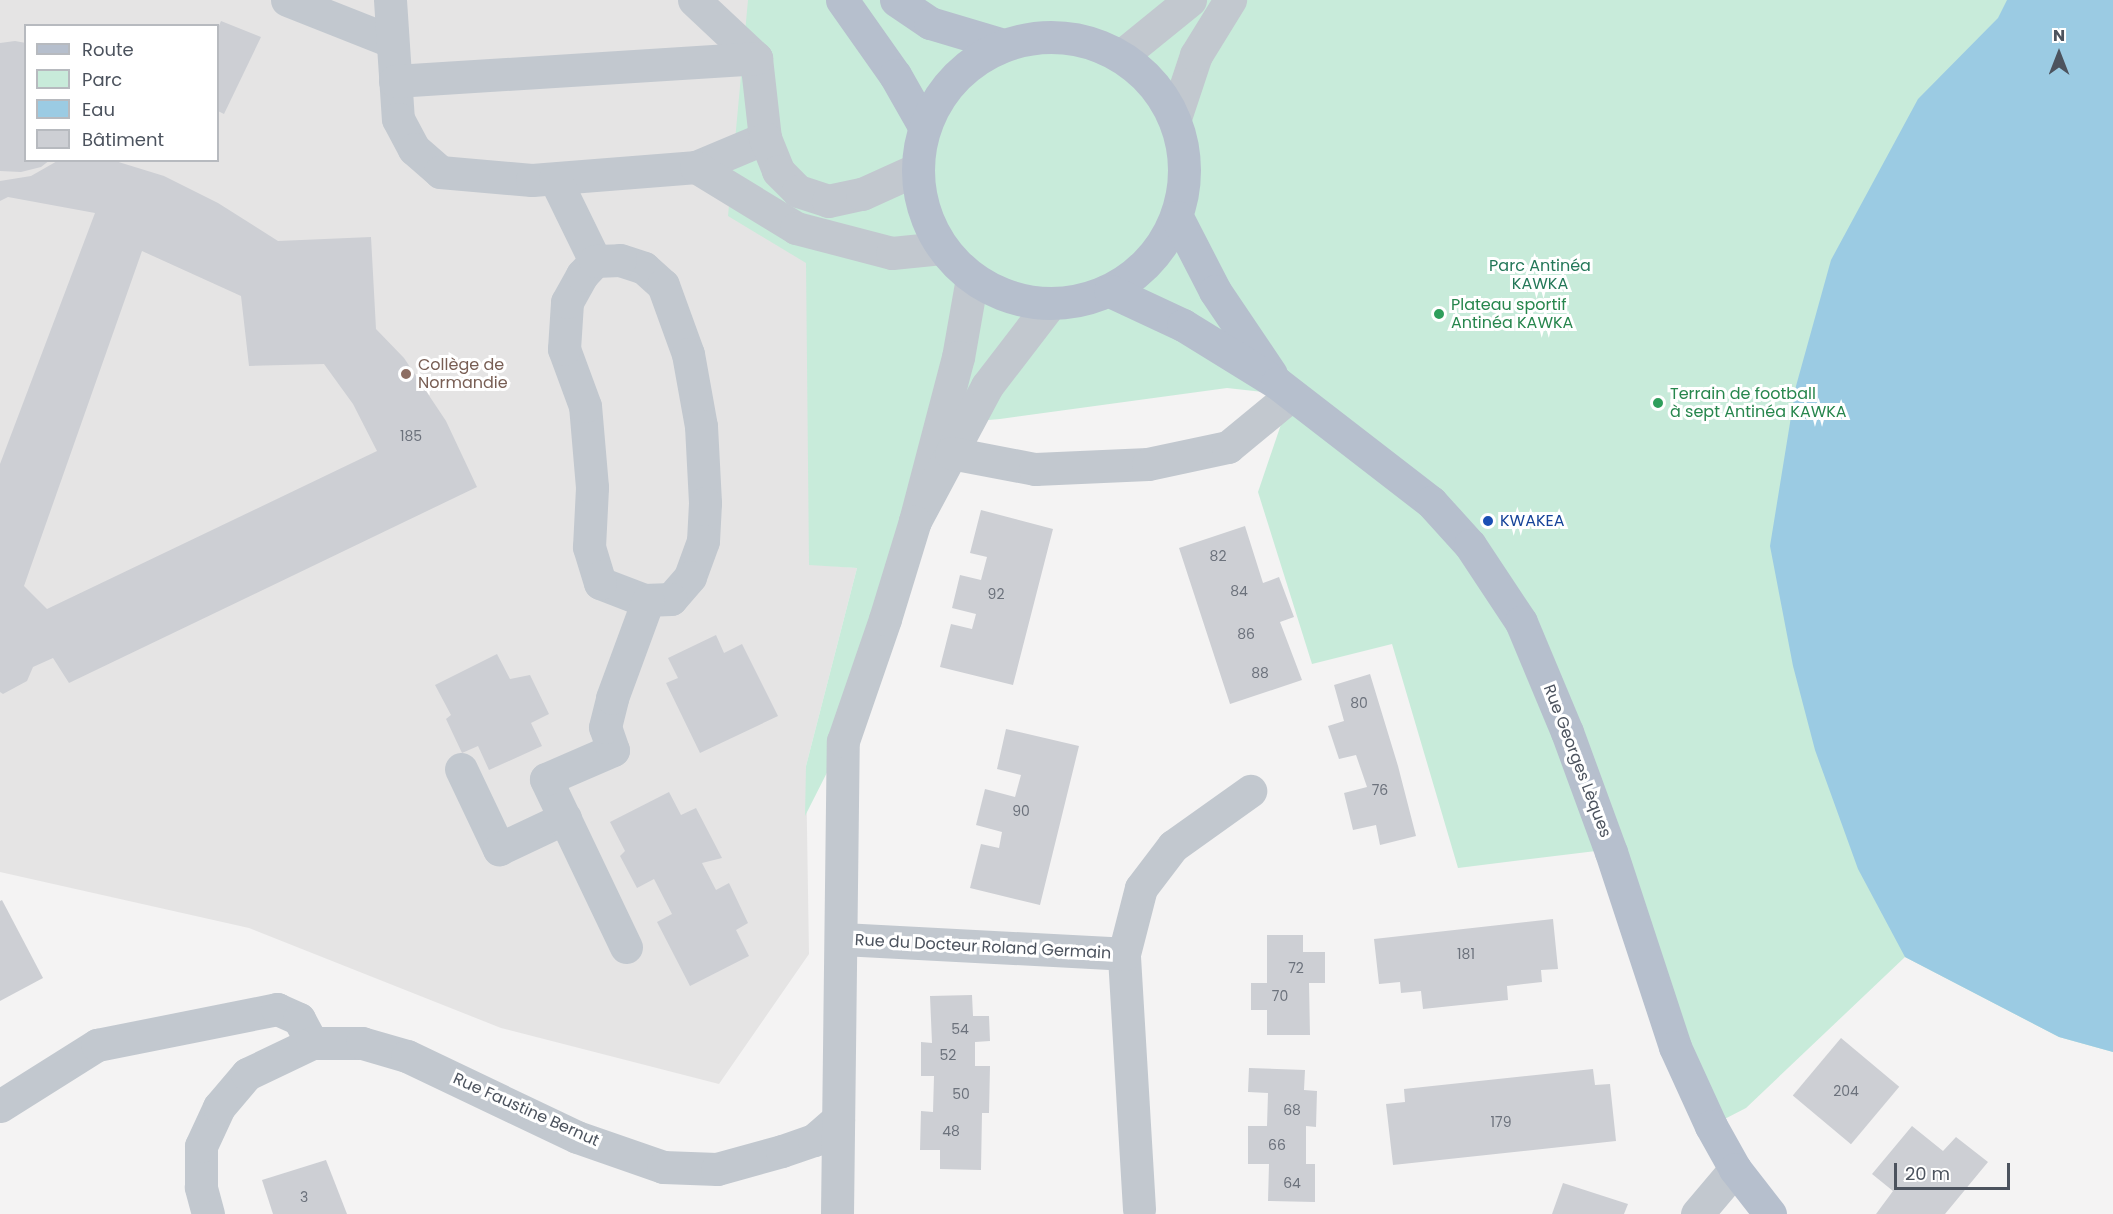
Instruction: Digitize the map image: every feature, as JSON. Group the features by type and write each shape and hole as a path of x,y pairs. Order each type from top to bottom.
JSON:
{"main road":[{"path":"842,0 895,75 924,126"},
{"path":"896,0 930,23 1004,45"},
{"path":"1043,37 1084,41 1121,56 1153,83 1175,118 1184,151 1185,185 1177,217 1161,247 1144,266 1110,291 1081,301 1050,304 1009,297 972,279 942,248 923,211 917,169 924,126 936,100 955,77 978,58 1004,45 1043,37"},
{"name":"Rue Georges Lèques","path":"1177,217 1215,291 1284,389"},
{"name":"Rue Georges Lèques","path":"1110,291 1184,325 1284,389 1431,501 1470,545 1521,622 1567,732 1603,830 1675,1047 1711,1126 1735,1169 1770,1214"}],"street":[{"path":"286,0 391,41"},
{"path":"390,0 398,119 414,149 440,172 532,180 696,167 765,138"},
{"path":"694,0 756,58 765,138 778,171 798,191 828,201 862,194 917,169"},
{"path":"1121,56 1190,0"},
{"path":"1175,118 1196,56 1230,0"},
{"path":"395,81 756,58"},
{"path":"696,167 796,228 892,253 942,248"},
{"path":"555,179 595,261"},
{"path":"620,260 644,268 663,285 688,354 700,426 705,503 703,541 690,577 671,598 648,600 600,583 589,546 592,487 585,406 564,349 567,302 582,275 595,261 620,260"},
{"name":"Rue du Docteur Roland Germain","path":"837,1214 843,741 885,619 915,521 958,357 972,279"},
{"name":"Rue du Docteur Roland Germain","path":"915,521 987,386 1050,304"},
{"path":"951,453 1035,469 1148,464 1228,447 1284,389"},
{"path":"626,947 546,779 613,750 605,727 612,698 648,600"},
{"path":"461,769 500,849 565,818"},
{"name":"Rue du Docteur Roland Germain","path":"1139,1209 1124,954 1141,888 1173,846 1250,791"},
{"name":"Rue du Docteur Roland Germain","path":"842,939 1124,954"},
{"path":"0,1106 97,1045 277,1009 299,1019 312,1043"},
{"name":"Rue Faustine Bernut","path":"208,1214 201,1187 201,1146 219,1107 247,1074 312,1043 362,1043 407,1056 577,1137 663,1167 717,1169 814,1140 838,1119"},
{"path":"1697,1214 1735,1169"}],"shaded area":[{"name":"Collège de Normandie","path":"0,0 774,0 811,56 809,564 857,568 806,766 809,954 719,1084 501,1028 249,928 0,872"}],"green space":[{"name":"Parc Antinéa KAWKA","path":"748,0 2113,0 2113,1052 2059,1037 1905,957 1746,1108 1711,1126 1596,851 1458,868 1392,644 1312,664 1258,492 1291,395 1227,388 1000,419 941,424 843,741 805,816 806,766 857,568 809,565 806,263 728,216"}],"water":[{"path":"2007,0 2113,0 2113,1052 2059,1037 1905,957 1858,869 1815,750 1793,666 1770,546 1796,386 1831,260 1918,99 1998,18"}],"building":[{"path":"221,21 261,37 224,114 219,112 219,26"},
{"path":"0,43 24,43 24,162 47,162 41,167 21,172 0,171"},
{"path":"56,162 118,162 164,176 218,203 278,241 371,237 376,329 404,358 446,421 477,487 69,683 53,658 33,667 27,681 3,694 0,692 0,464 95,213 8,197 0,201 0,181 31,176","holes":["142,251 241,296 249,366 324,364 353,404 377,451 47,609 24,586"]},
{"path":"981,510 1053,529 1013,685 940,667 951,624 972,629 976,614 952,608 960,575 981,580 987,557 970,553"},
{"path":"1245,526 1263,583 1279,577 1294,617 1280,622 1302,680 1230,704 1179,548"},
{"path":"716,635 724,653 742,644 778,716 700,753 666,683 678,678 668,658"},
{"path":"497,654 510,679 530,675 549,714 531,723 542,746 489,770 478,746 462,753 446,719 451,715 435,685"},
{"path":"1370,674 1398,766 1416,836 1380,845 1376,825 1353,830 1344,793 1367,787 1356,755 1339,759 1328,726 1344,721 1334,685"},
{"path":"1006,729 1079,746 1040,905 970,888 981,844 999,848 1002,832 976,825 985,789 1015,797 1021,775 997,769"},
{"path":"669,792 681,815 696,808 722,858 702,863 716,890 729,883 748,923 736,930 749,956 690,986 657,922 672,914 654,879 637,888 620,856 625,851 610,822"},
{"path":"2,900 43,978 0,1001 0,901"},
{"path":"1553,919 1558,969 1541,970 1542,982 1507,986 1508,1000 1423,1009 1421,991 1401,993 1400,982 1379,984 1374,939"},
{"path":"1267,935 1303,935 1303,952 1325,952 1325,983 1309,983 1310,1035 1267,1035 1267,1010 1251,1010 1251,983 1267,983"},
{"path":"972,995 973,1016 989,1016 990,1041 975,1042 975,1066 990,1066 989,1113 982,1113 981,1170 940,1169 940,1150 920,1150 921,1111 933,1112 934,1076 921,1076 921,1042 932,1043 930,996"},
{"path":"1841,1038 1899,1087 1851,1144 1793,1095"},
{"path":"1249,1068 1305,1070 1304,1090 1317,1091 1316,1127 1306,1126 1306,1164 1315,1164 1315,1202 1268,1201 1269,1164 1248,1164 1248,1126 1267,1126 1268,1093 1248,1092"},
{"path":"1593,1069 1595,1085 1610,1084 1616,1141 1393,1165 1386,1104 1405,1102 1404,1089"},
{"path":"1912,1126 1943,1151 1956,1137 1988,1162 1945,1214 1876,1214 1893,1191 1872,1174"},
{"path":"326,1160 347,1214 273,1214 262,1180"},
{"path":"1563,1183 1628,1204 1624,1214 1552,1214"}],"place":[{"name":"Plateau sportif Antinéa KAWKA","path":"1439,314"},
{"name":"Collège de Normandie","path":"406,374"},
{"name":"Terrain de football à sept Antinéa KAWKA","path":"1658,403"},
{"name":"KWAKEA","path":"1488,521"}]}
